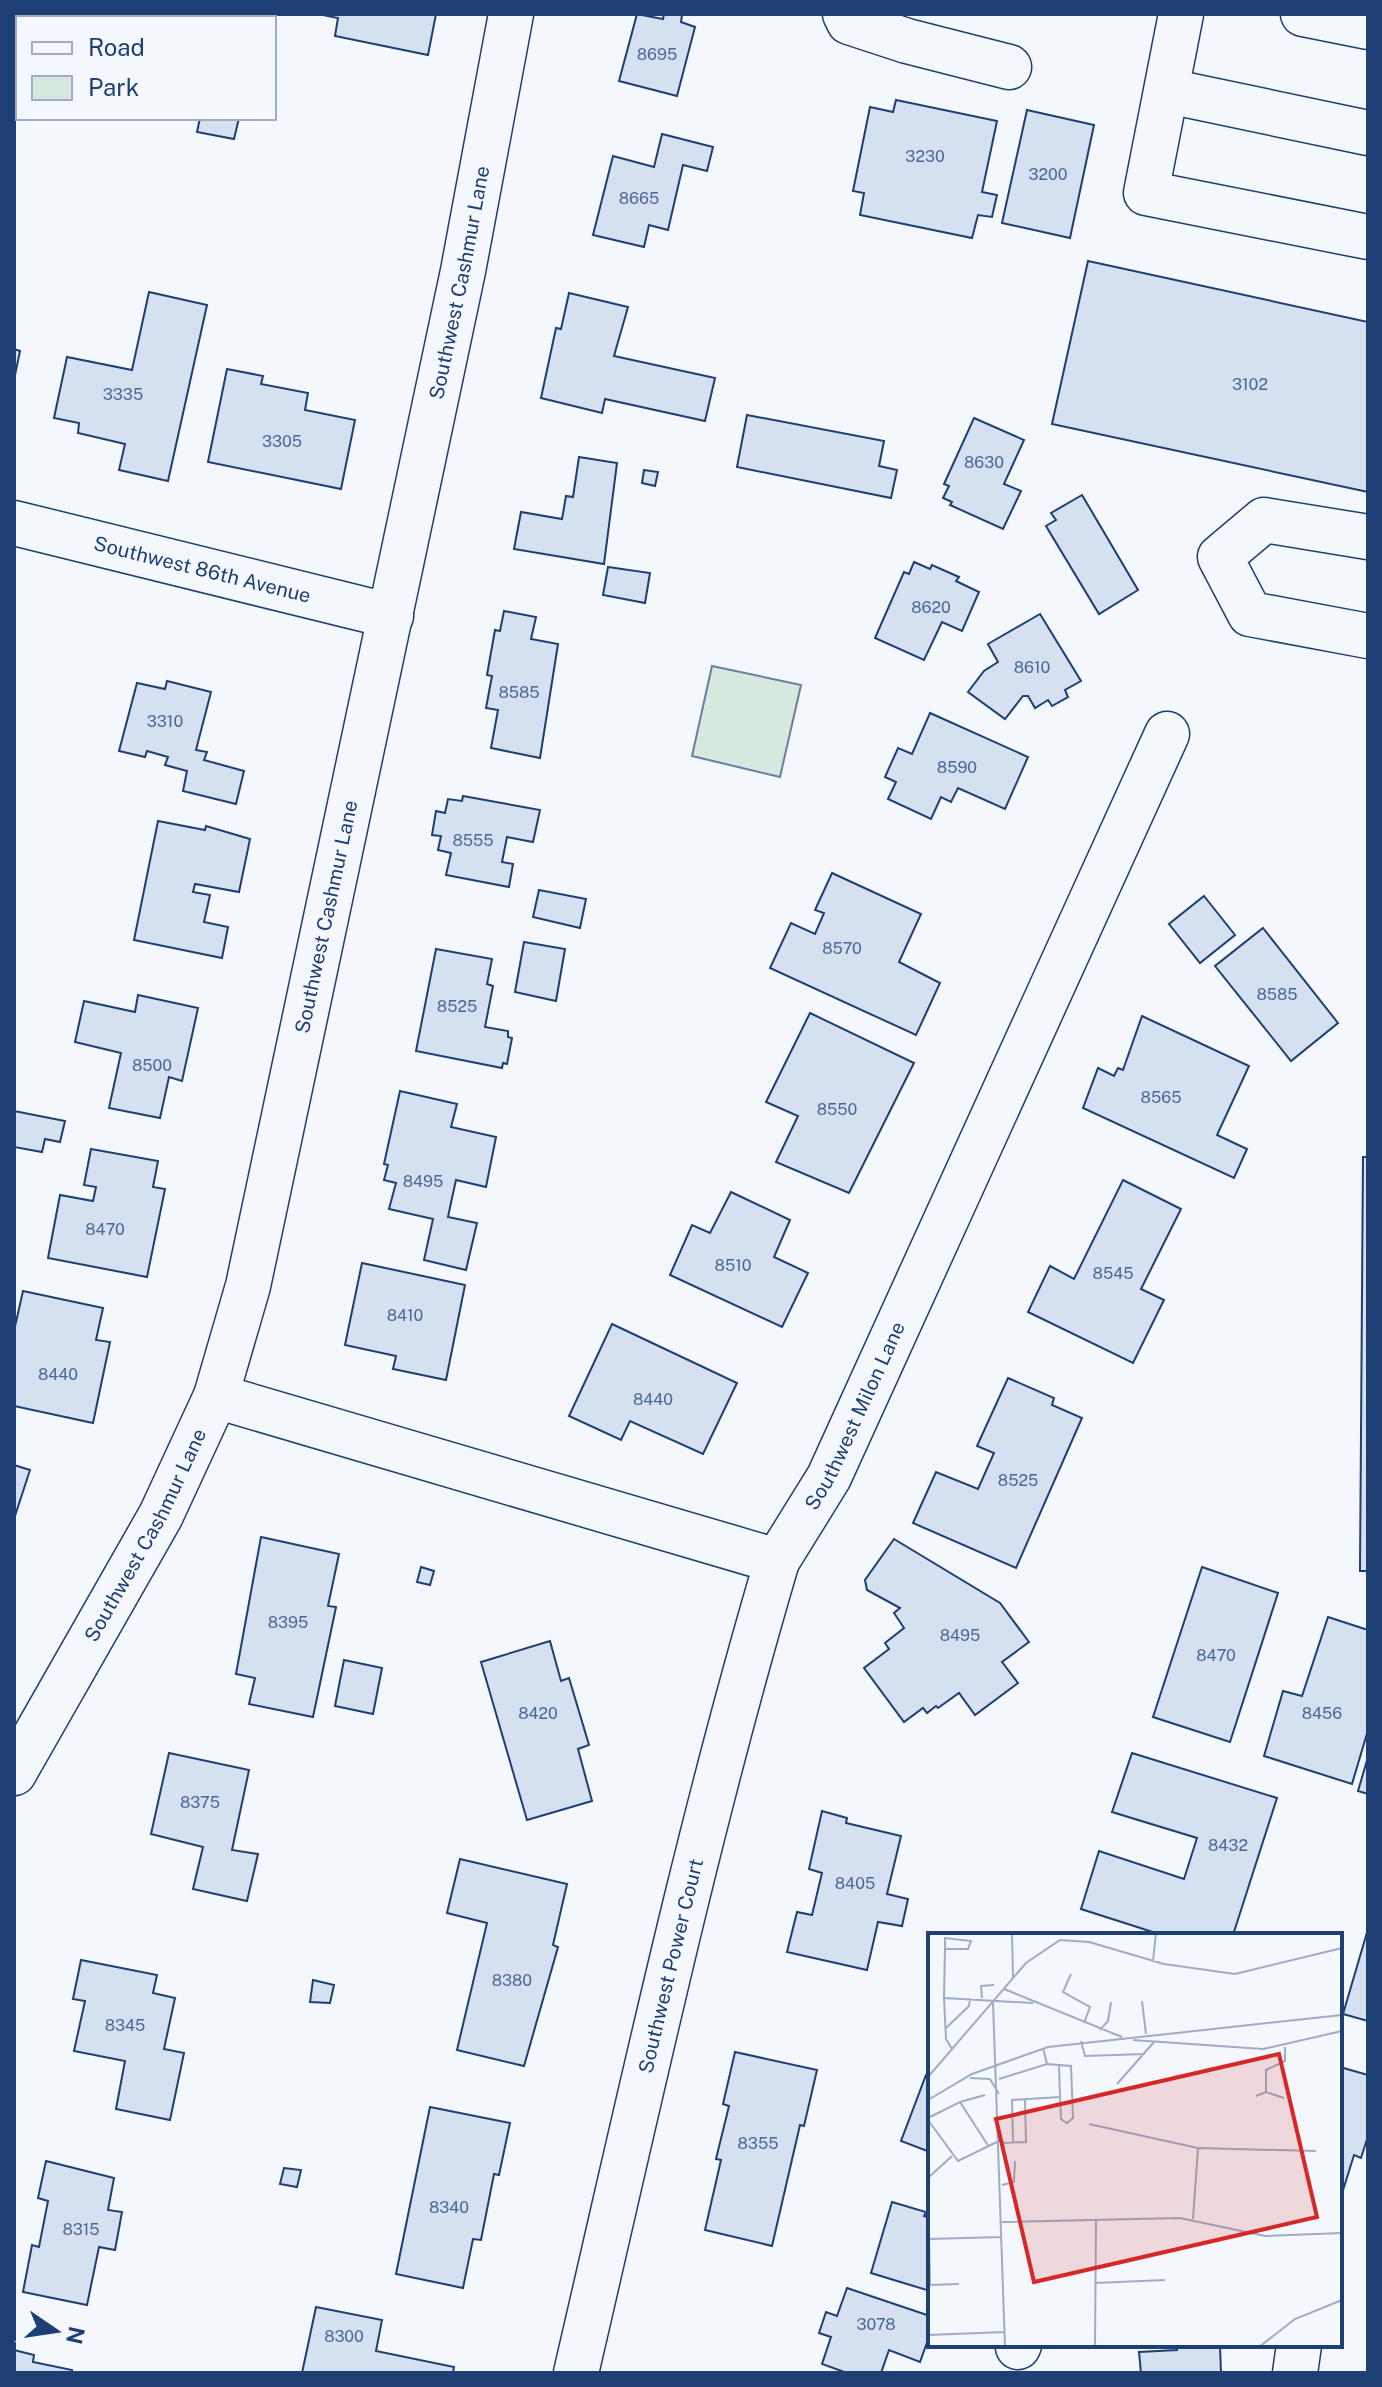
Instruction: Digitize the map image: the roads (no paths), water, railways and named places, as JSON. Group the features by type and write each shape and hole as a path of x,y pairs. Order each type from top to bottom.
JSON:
{"street":[{"name":"Southwest Cashmur Lane","path":"14,1773 161,1515 216,1396 248,1286 463,271 511,14"},
{"path":"845,14 849,22 907,41 1009,67"},
{"path":"1181,14 1146,193 1368,237"},
{"path":"1303,14 1368,27"},
{"path":"1168,91 1368,133"},
{"path":"1368,537 1264,520 1220,557 1250,614 1368,636"},
{"name":"Southwest 86th Avenue","path":"14,523 391,616"},
{"name":"Southwest Milon Lane","path":"777,1561 829,1477 1167,734"},
{"path":"216,1396 777,1561"},
{"name":"Southwest Power Court","path":"576,2373 661,2010 752,1644 777,1561"},
{"path":"1295,2373 1299,2347"}]}
